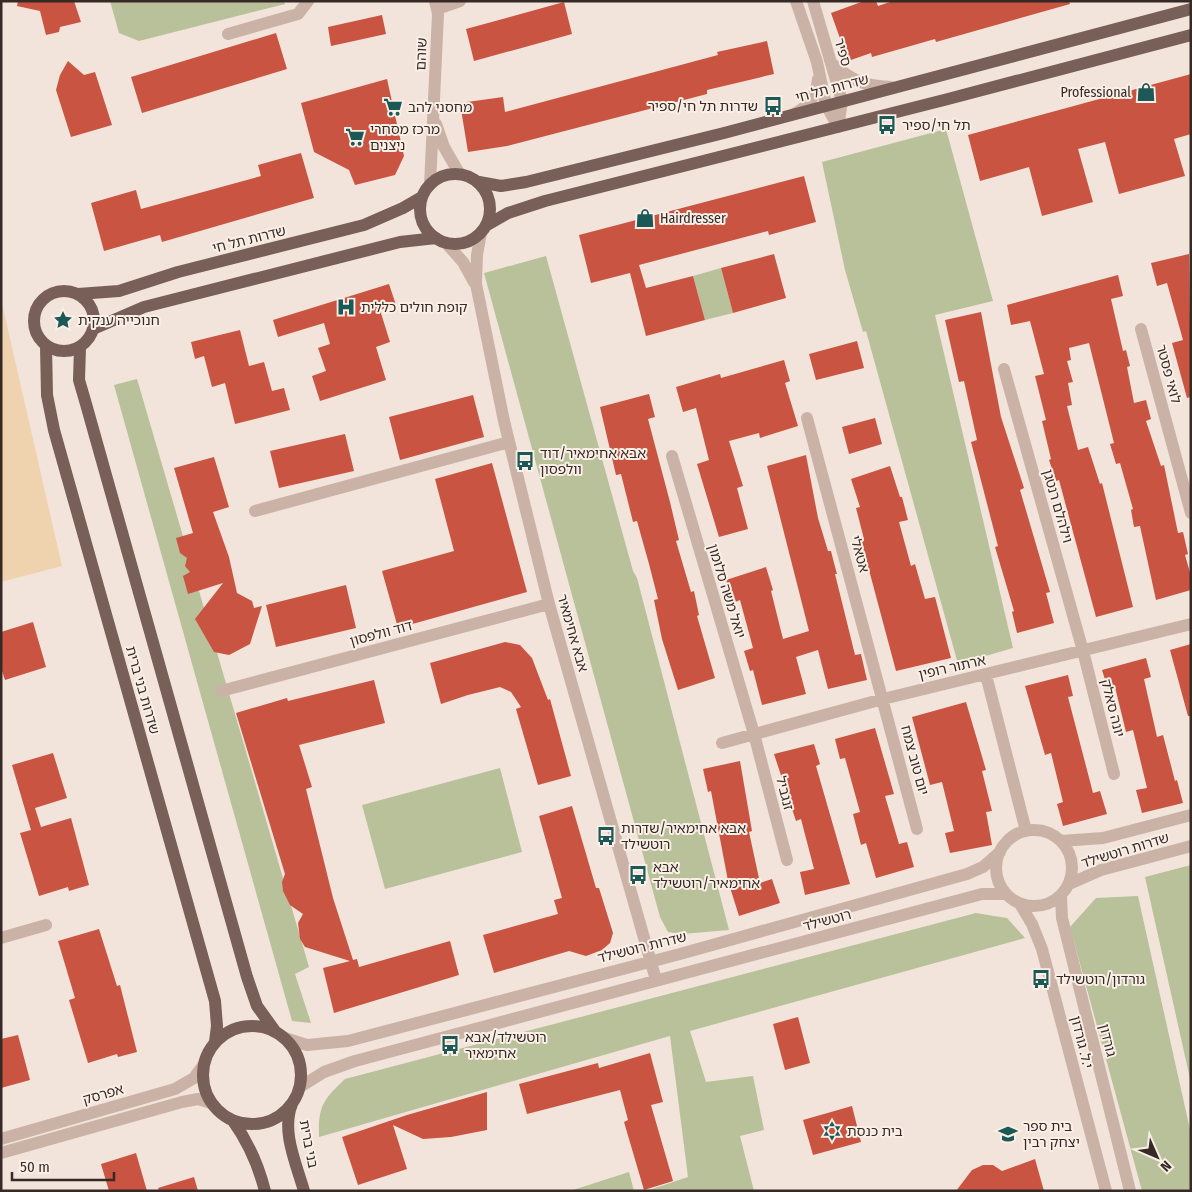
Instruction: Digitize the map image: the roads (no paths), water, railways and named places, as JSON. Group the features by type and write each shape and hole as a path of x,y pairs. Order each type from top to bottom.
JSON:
{"main road":[{"name":"שדרות תל חי","path":"479,182 501,186 526,182 791,115 1191,9"},
{"path":"93,330 144,307 400,242 441,240 468,242 508,212 545,201 1191,35"},
{"path":"441,240 428,231 421,218 422,197 430,185 441,176 458,173 468,175 479,182 486,190 491,212 484,229"},
{"name":"שדרות תל חי","path":"78,294 119,291 178,272 364,225 403,208 422,197"},
{"path":"69,291 78,294 90,305 94,321 93,330 86,342 80,347 63,351 46,346 35,331 34,314 38,305 51,293 69,291"},
{"name":"שדרות בני ברית","path":"46,346 47,395 54,430 215,1001 217,1026 215,1042"},
{"name":"שדרות בני ברית","path":"80,347 79,380 247,977 258,1006 280,1035"},
{"path":"232,1121 249,1124 266,1122 281,1115 292,1103 300,1087 299,1061 294,1049 280,1035 262,1027 243,1027 225,1034 215,1042 204,1064 203,1084 211,1103 232,1121 246,1140 256,1162 265,1191"},
{"name":"בני ברית","path":"292,1103 288,1129 304,1191"}],"street":[{"path":"228,34 298,14 308,1"},
{"path":"437,3 460,1"},
{"name":"ספיר","path":"796,1 817,62 826,105 838,127"},
{"name":"ספיר","path":"813,1 842,101 838,127"},
{"name":"שוהם","path":"430,185 437,3"},
{"path":"791,115 805,108 813,98 818,78 817,62"},
{"path":"830,62 852,80 861,84 896,87"},
{"name":"שוהם","path":"434,109 444,148 458,173"},
{"name":"אבא אחימאיר","path":"484,229 476,263 476,289 491,368 549,604 656,980"},
{"name":"אבא אחימאיר","path":"441,240 467,268 476,289"},
{"name":"לואי פסטר","path":"1141,329 1191,513"},
{"name":"וילהלם רנטגן","path":"1004,369 1082,650"},
{"name":"אטאלי","path":"807,418 883,698"},
{"path":"255,511 509,442"},
{"name":"יואל משה סלומון","path":"672,456 754,734"},
{"name":"דוד וולפסון","path":"221,691 549,604"},
{"name":"ארתור רופין","path":"722,743 883,698 986,675 1191,624"},
{"name":"יונה סאלק","path":"1082,650 1114,774"},
{"path":"986,675 1026,831"},
{"name":"יום טוב צמח","path":"883,698 917,829"},
{"name":"זנגביל","path":"754,734 786,860"},
{"name":"שדרות רוטשילד","path":"1061,841 1103,838 1191,815"},
{"path":"1026,831 1045,832 1061,841 1068,850 1072,861 1070,884 1061,896 1042,906 1020,904 1006,894 996,874 1000,852 1010,839 1026,831"},
{"name":"שדרות רוטשילד","path":"1070,884 1101,870 1191,846"},
{"name":"שדרות רוטשילד","path":"280,1035 307,1045 348,1041 967,874 983,867 1000,852"},
{"name":"רוטשילד","path":"656,980 982,894 1006,894"},
{"name":"גורדון","path":"1061,896 1062,918 1130,1191"},
{"name":"י.ל. גורדון","path":"1020,904 1032,924 1042,949 1106,1191"},
{"path":"1,938 46,925"},
{"path":"300,1087 324,1072 355,1062 656,980"},
{"name":"אפרסק","path":"1,1139 175,1089 194,1078 204,1064"},
{"path":"1,1153 182,1102 198,1099 211,1103"}],"place":[{"name":"Professional","path":"1146,92"},
{"name":"שדרות תל חי/ספיר","path":"773,106"},
{"name":"מחסני להב","path":"393,107"},
{"name":"תל חי/ספיר","path":"887,125"},
{"name":"מרכז מסחרי ניצנים","path":"355,137"},
{"name":"Hairdresser","path":"645,218"},
{"name":"קופת חולים כללית","path":"346,307"},
{"name":"חנוכייה ענקית","path":"63,320"},
{"name":"אבא אחימאיר/דוד וולפסון","path":"525,461"},
{"name":"אבא אחימאיר/שדרות רוטשילד","path":"606,836"},
{"name":"אבא אחימאיר/רוטשילד","path":"638,875"},
{"name":"גורדון/רוטשילד","path":"1041,979"},
{"name":"רוטשילד/אבא אחימאיר","path":"450,1045"},
{"name":"בית כנסת","path":"832,1131"},
{"name":"בית ספר יצחק רבין","path":"1008,1134"}]}
